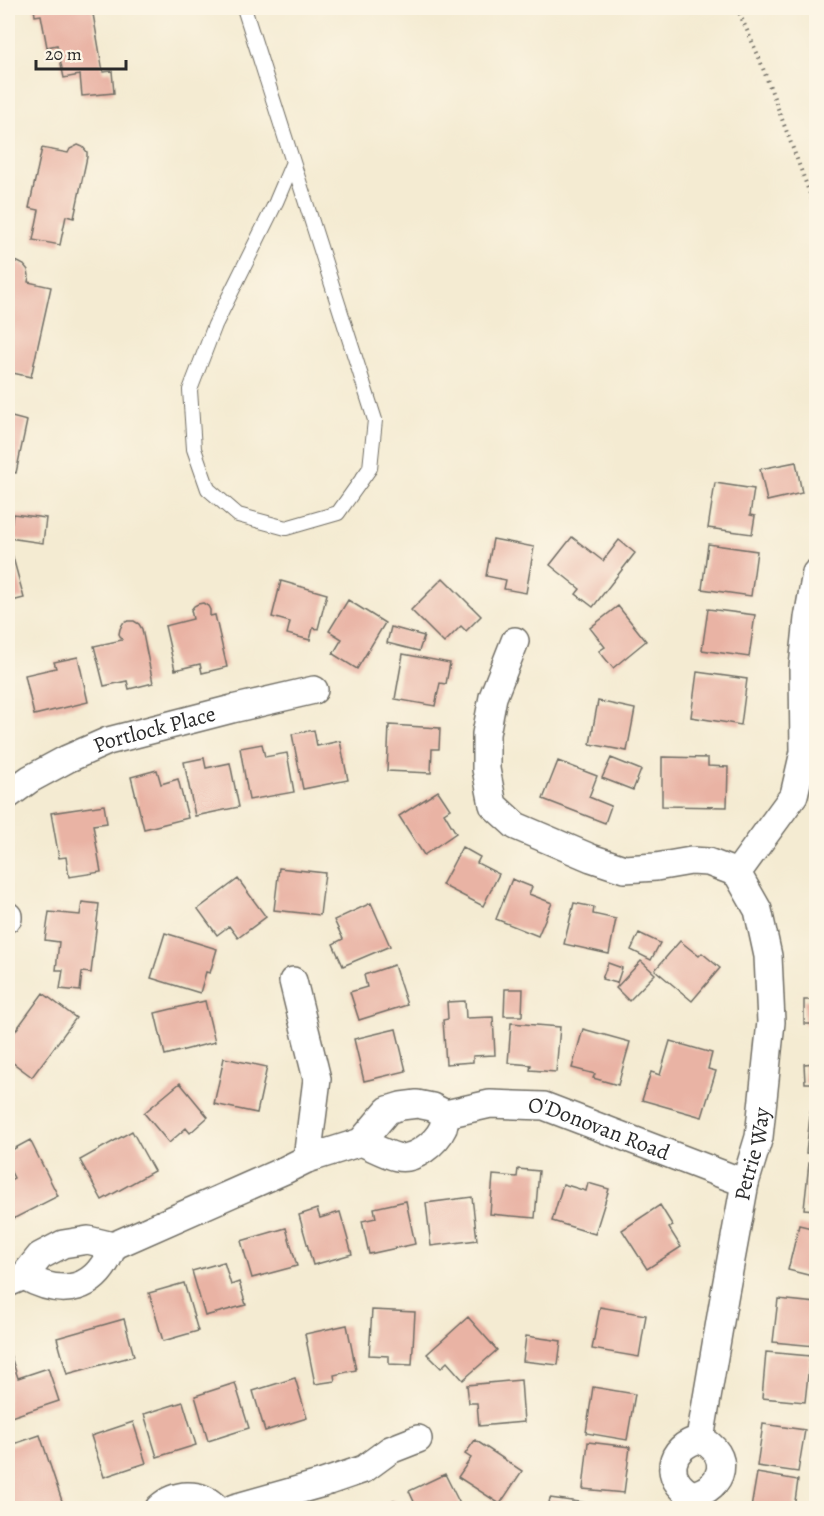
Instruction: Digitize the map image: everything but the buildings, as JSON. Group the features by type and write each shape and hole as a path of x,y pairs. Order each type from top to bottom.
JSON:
{"street":[{"path":"515,641 493,697 486,734 486,770 493,805 516,826 591,858 624,869 656,867 691,861 708,862 737,873 794,795 804,752 802,667 816,573"},
{"name":"Portlock Place","path":"8,795 57,764 108,741 314,690"},
{"name":"Petrie Way","path":"700,1439 745,1183 759,1137 771,1022 768,956 758,910 737,873"},
{"path":"293,981 317,1079 307,1159"},
{"path":"16,1279 40,1256 63,1244 88,1240 113,1246 307,1159 362,1142 388,1110 417,1104 432,1107 446,1114 435,1140 425,1149 413,1155 399,1158 362,1142"},
{"name":"O'Donovan Road","path":"446,1114 490,1104 544,1106 745,1183"},
{"path":"16,1279 50,1288 75,1287 88,1281 99,1272 108,1261 113,1246"},
{"path":"234,1509 323,1484 364,1469 390,1450 418,1439"},
{"path":"700,1439 710,1444 716,1451 720,1460 720,1470 718,1479 711,1487 691,1502 677,1483 673,1474 673,1464 682,1447 700,1439"},
{"path":"159,1509 169,1500 179,1496 190,1496 202,1498 216,1509"}],"lane":[{"path":"244,8 293,162 375,420 370,468 338,513 286,528 238,515 208,489 194,449 190,390 215,325 276,202 293,162"}],"path":[{"path":"738,8 816,210"}]}
